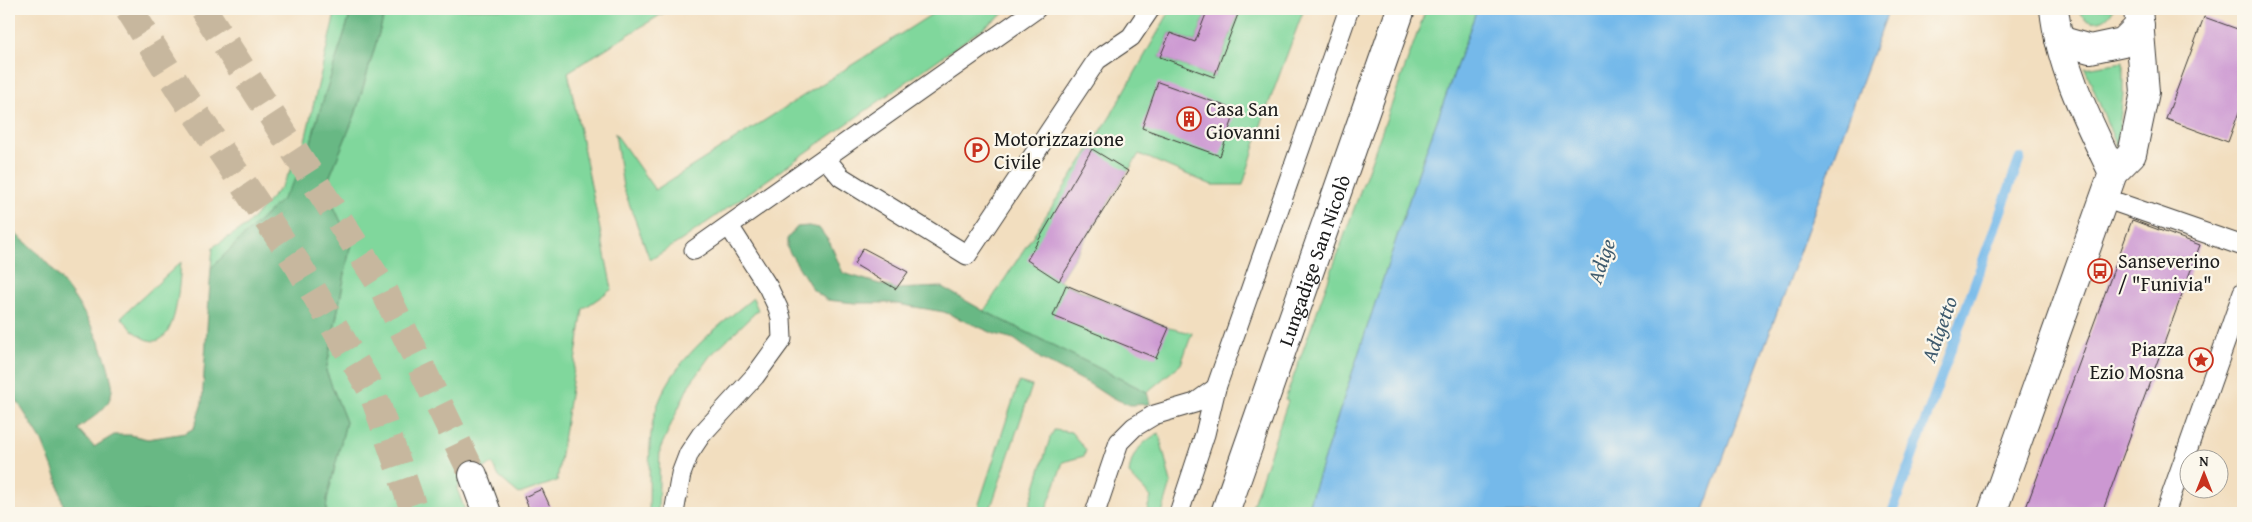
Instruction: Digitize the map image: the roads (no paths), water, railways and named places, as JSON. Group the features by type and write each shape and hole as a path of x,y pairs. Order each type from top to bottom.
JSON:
{"main road":[{"name":"Lungadige San Nicolò","path":"1225,513 1401,9"},
{"path":"2054,9 2059,40 2079,104 2113,173"},
{"path":"2059,40 2090,49 2122,42 2139,17"},
{"path":"1992,513 2113,173 2132,154 2145,92 2139,17"},
{"path":"487,513 474,478 500,513"}],"lane":[{"path":"694,250 1036,9"},
{"path":"825,158 841,177 967,255 1097,60 1132,36 1150,9"},
{"path":"1179,513 1206,434 1216,388 1349,9"},
{"path":"2104,198 2243,246"},
{"path":"674,513 680,474 689,453 701,435 755,376 782,338 781,318 778,308 768,287 729,226"},
{"path":"2164,513 2243,292"},
{"path":"1095,513 1119,442 1134,427 1154,416 1195,403 1216,388"}],"water":[{"name":"Adige","path":"1477,9 1889,9 1703,513 1306,513 1416,179"}],"waterway":[{"name":"Adigetto","path":"1892,513 2020,158"}],"tunnel":[{"path":"129,9 181,92 298,265 372,391 415,513"},
{"path":"203,9 383,288 473,475"}],"place":[{"name":"Casa San Giovanni","path":"1189,119"},
{"name":"Motorizzazione Civile","path":"977,150"},
{"name":"Sanseverino / \"Funivia\"","path":"2100,271"},
{"name":"Piazza Ezio Mosna","path":"2201,360"}]}
